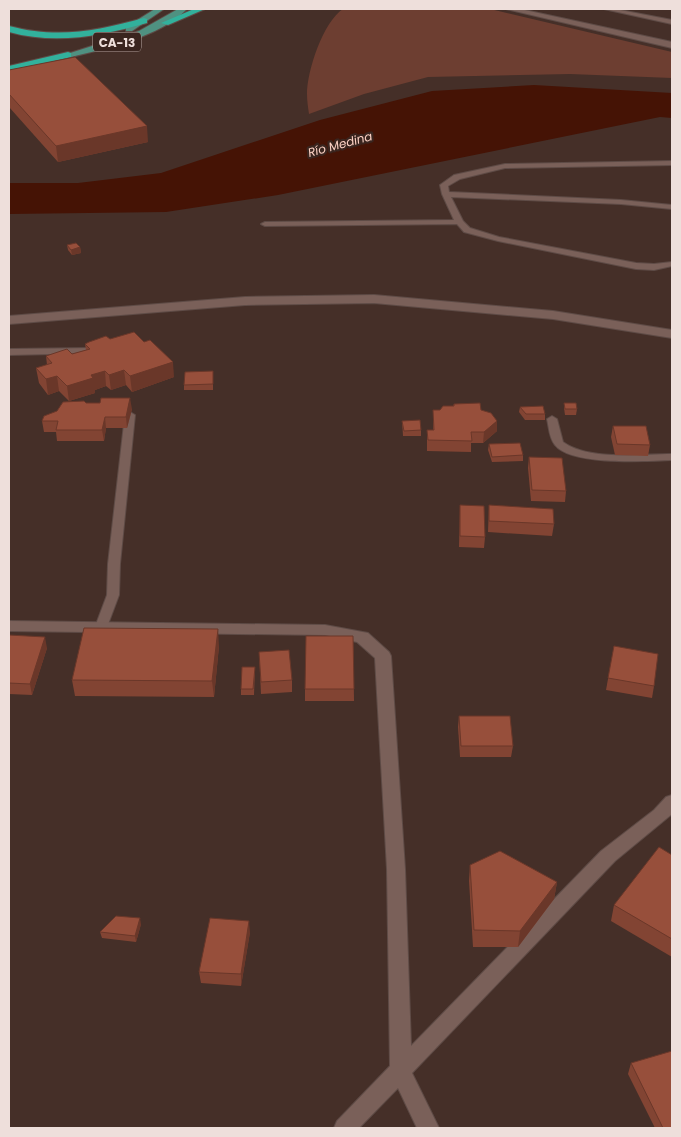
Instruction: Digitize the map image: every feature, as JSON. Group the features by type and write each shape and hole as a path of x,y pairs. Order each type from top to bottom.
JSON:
{"highway":[{"path":"165,23 201,9"},
{"path":"9,29 36,34 91,34 117,30 144,21"},
{"name":"CA-13","path":"9,69 68,55"}],"main road":[{"path":"68,55 123,32 144,21 160,9"},
{"path":"165,23 183,9"},
{"name":"CA-13","path":"68,55 132,37 165,23"}],"street":[{"path":"510,9 672,45"},
{"path":"9,320 245,301 374,299 554,315 672,334"},
{"path":"9,626 325,630 362,637 383,656 396,869 401,1072 428,1128"},
{"path":"345,1128 608,856 668,811"}],"lane":[{"path":"607,9 672,22"},
{"path":"672,162 505,166 457,177 444,185 446,194 459,222 467,230 507,241 636,266 654,267 672,264"},
{"path":"446,194 621,202 672,207"},
{"path":"265,224 459,222"},
{"path":"9,352 104,351"},
{"path":"101,627 113,595 130,415"},
{"path":"552,419 558,444 567,451 582,456 672,457"}],"shaded area":[{"path":"343,9 490,9 672,52 672,78 570,74 428,77 364,94 309,114 307,97 313,60 329,25"}],"water":[{"name":"Río Medina","path":"534,85 672,93 672,118 660,117 278,195 166,212 9,214 9,183 78,183 161,173 320,120 432,91"}],"building":[{"path":"75,57 147,126 56,146 9,94 9,70"},
{"path":"76,243 80,247 71,250 67,245"},
{"path":"134,332 144,342 150,340 173,362 130,376 124,370 109,375 105,371 91,375 93,378 67,386 57,376 46,379 36,368 52,363 46,356 67,349 72,354 90,349 85,344 89,342 106,336 110,339"},
{"path":"213,371 213,384 184,385 185,372"},
{"path":"101,398 130,398 126,417 105,417 102,430 56,430 58,421 42,421 44,416 57,411 63,402 84,401 86,403 100,403"},
{"path":"480,403 481,410 491,413 497,421 484,432 471,432 472,441 428,440 427,430 434,430 433,410 440,410 443,406 454,406 454,404"},
{"path":"564,403 576,403 577,409 565,409"},
{"path":"543,406 545,414 526,414 520,407"},
{"path":"420,420 421,430 404,431 402,421"},
{"path":"613,426 646,426 650,445 617,444"},
{"path":"520,443 523,455 492,457 489,444"},
{"path":"529,457 562,458 566,491 532,490"},
{"path":"460,505 484,506 485,537 460,536"},
{"path":"489,505 553,509 554,524 489,521"},
{"path":"84,628 218,629 212,681 72,680"},
{"path":"9,635 45,637 30,684 9,683"},
{"path":"306,636 353,636 354,689 305,689"},
{"path":"614,646 658,654 654,686 608,678"},
{"path":"289,650 292,680 261,682 259,652"},
{"path":"242,667 255,667 253,689 241,689"},
{"path":"459,716 510,716 513,746 461,746"},
{"path":"659,847 672,855 672,939 614,905"},
{"path":"500,851 557,882 520,931 474,930 470,865"},
{"path":"116,916 140,918 135,936 100,932"},
{"path":"210,918 249,921 241,974 199,972"},
{"path":"672,1051 672,1128 663,1128 631,1063"}]}
